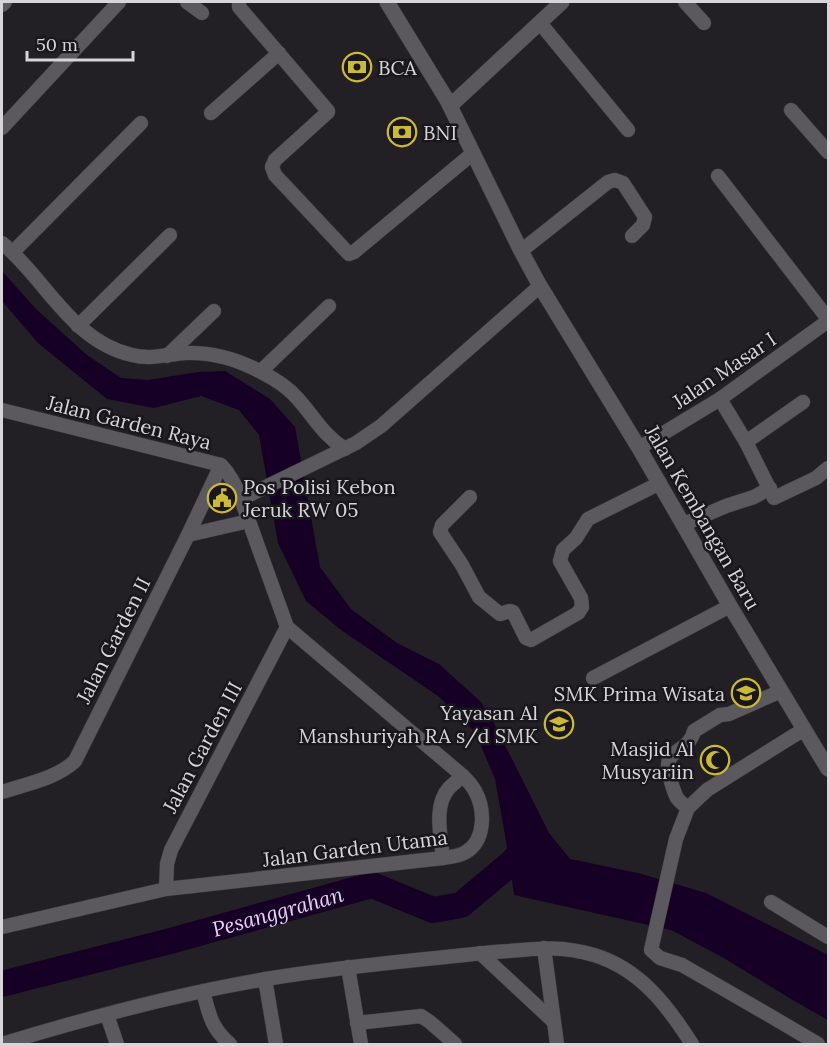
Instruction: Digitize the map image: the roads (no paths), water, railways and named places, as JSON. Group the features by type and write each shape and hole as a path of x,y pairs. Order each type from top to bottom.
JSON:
{"main road":[{"path":"450,106 562,2"},
{"name":"Jalan Kembangan Baru","path":"391,3 450,106 540,286 660,483 730,606 828,769"}],"street":[{"path":"2,5 5,2"},
{"path":"2,128 119,2"},
{"path":"187,2 201,13"},
{"path":"239,2 239,7 328,112 275,160 272,167 275,176 350,254 472,154"},
{"path":"685,2 704,23"},
{"path":"540,23 628,130"},
{"path":"211,112 279,53"},
{"path":"791,110 828,152"},
{"path":"141,123 7,248 78,326 114,349 132,355 150,357 186,353 208,354 242,363 261,371 297,397 328,437 345,449"},
{"path":"718,176 828,320"},
{"path":"521,251 608,182 615,180 623,183 645,217 644,225 632,236"},
{"path":"78,326 170,235"},
{"path":"241,499 369,435 540,286"},
{"path":"261,371 329,306"},
{"path":"167,356 214,311"},
{"name":"Jalan Masar I","path":"639,448 720,399 828,320"},
{"path":"720,399 746,442 774,498 816,478 828,468"},
{"path":"746,442 803,402"},
{"name":"Jalan Garden Raya","path":"2,410 221,465 233,479 249,521"},
{"name":"Jalan Garden II","path":"2,792 41,779 69,767 75,761 221,465"},
{"path":"470,497 442,525 440,532 462,565 479,597 500,614 513,612 526,638 531,640 578,613 582,607 581,598 560,561 563,550 576,538 588,519 660,483"},
{"path":"684,524 726,506 754,498 770,488"},
{"path":"188,535 249,521 287,627"},
{"path":"593,678 730,606"},
{"name":"Jalan Garden Utama","path":"2,927 166,889 443,858 461,855 474,846 479,837 482,820 474,788 463,776 287,627"},
{"name":"Jalan Garden III","path":"166,889 167,864 171,850 287,627"},
{"path":"688,808 676,796 667,763 669,758 689,742 694,732 720,715 729,714 781,691"},
{"path":"804,730 707,790 688,808 676,839 651,950 660,958 682,966 818,1044"},
{"path":"443,858 439,824 443,796 463,776"},
{"path":"771,902 828,937"},
{"path":"4,1044 106,1015 203,991 265,979 348,967 557,947 597,956 636,976 653,990 692,1044"},
{"path":"544,948 557,1044"},
{"path":"480,953 553,1021"},
{"path":"348,967 361,1044"},
{"path":"265,979 276,1044"},
{"path":"203,991 211,1022 230,1044"},
{"path":"106,1015 117,1044"},
{"path":"357,1023 421,1016 455,1044"}],"waterway":[{"name":"Pesanggrahan","path":"2,984 174,940 372,885 433,910 461,905 530,844"}],"place":[{"name":"BCA","path":"357,67"},
{"name":"BNI","path":"402,132"},
{"name":"Pos Polisi Kebon Jeruk RW 05","path":"222,498"},
{"name":"SMK Prima Wisata","path":"746,693"},
{"name":"Yayasan Al Manshuriyah RA s/d SMK","path":"559,724"},
{"name":"Masjid Al Musyariin","path":"715,760"}]}
